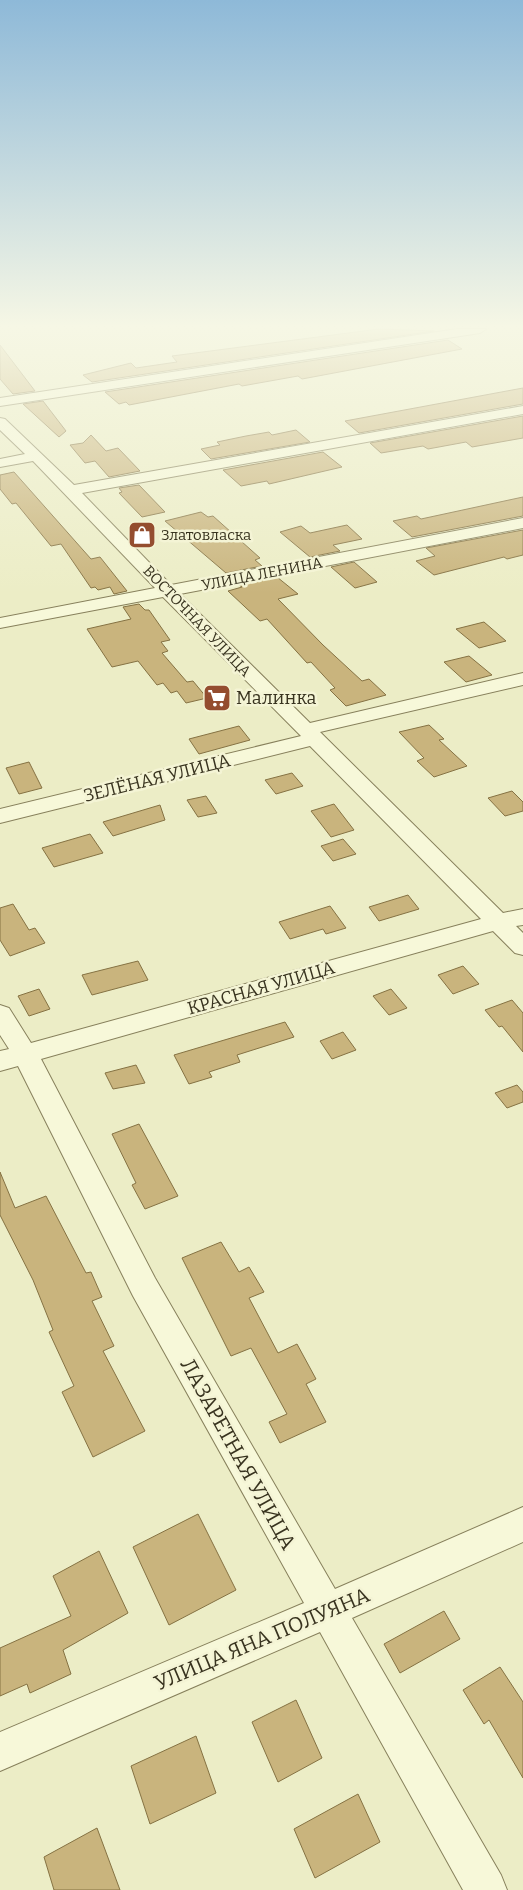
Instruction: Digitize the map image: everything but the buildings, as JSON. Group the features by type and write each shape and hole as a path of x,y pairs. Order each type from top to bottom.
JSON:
{"street":[{"path":"71,490 482,417"},
{"name":"ВОСТОЧНАЯ УЛИЦА","path":"0,422 71,490 168,592 523,946"},
{"path":"0,463 37,456"},
{"name":"УЛИЦА ЛЕНИНА","path":"0,622 168,592 523,523"},
{"name":"ЗЕЛЁНАЯ УЛИЦА","path":"0,816 523,679"},
{"name":"КРАСНАЯ УЛИЦА","path":"12,1058 498,922 523,917"},
{"name":"ЛАЗАРЕТНАЯ УЛИЦА","path":"0,1014 12,1058 486,1890"},
{"name":"УЛИЦА ЯНА ПОЛУЯНА","path":"0,1752 523,1524"}],"place":[{"name":"Златовласка","path":"142,535"},
{"name":"Малинка","path":"217,698"}]}
